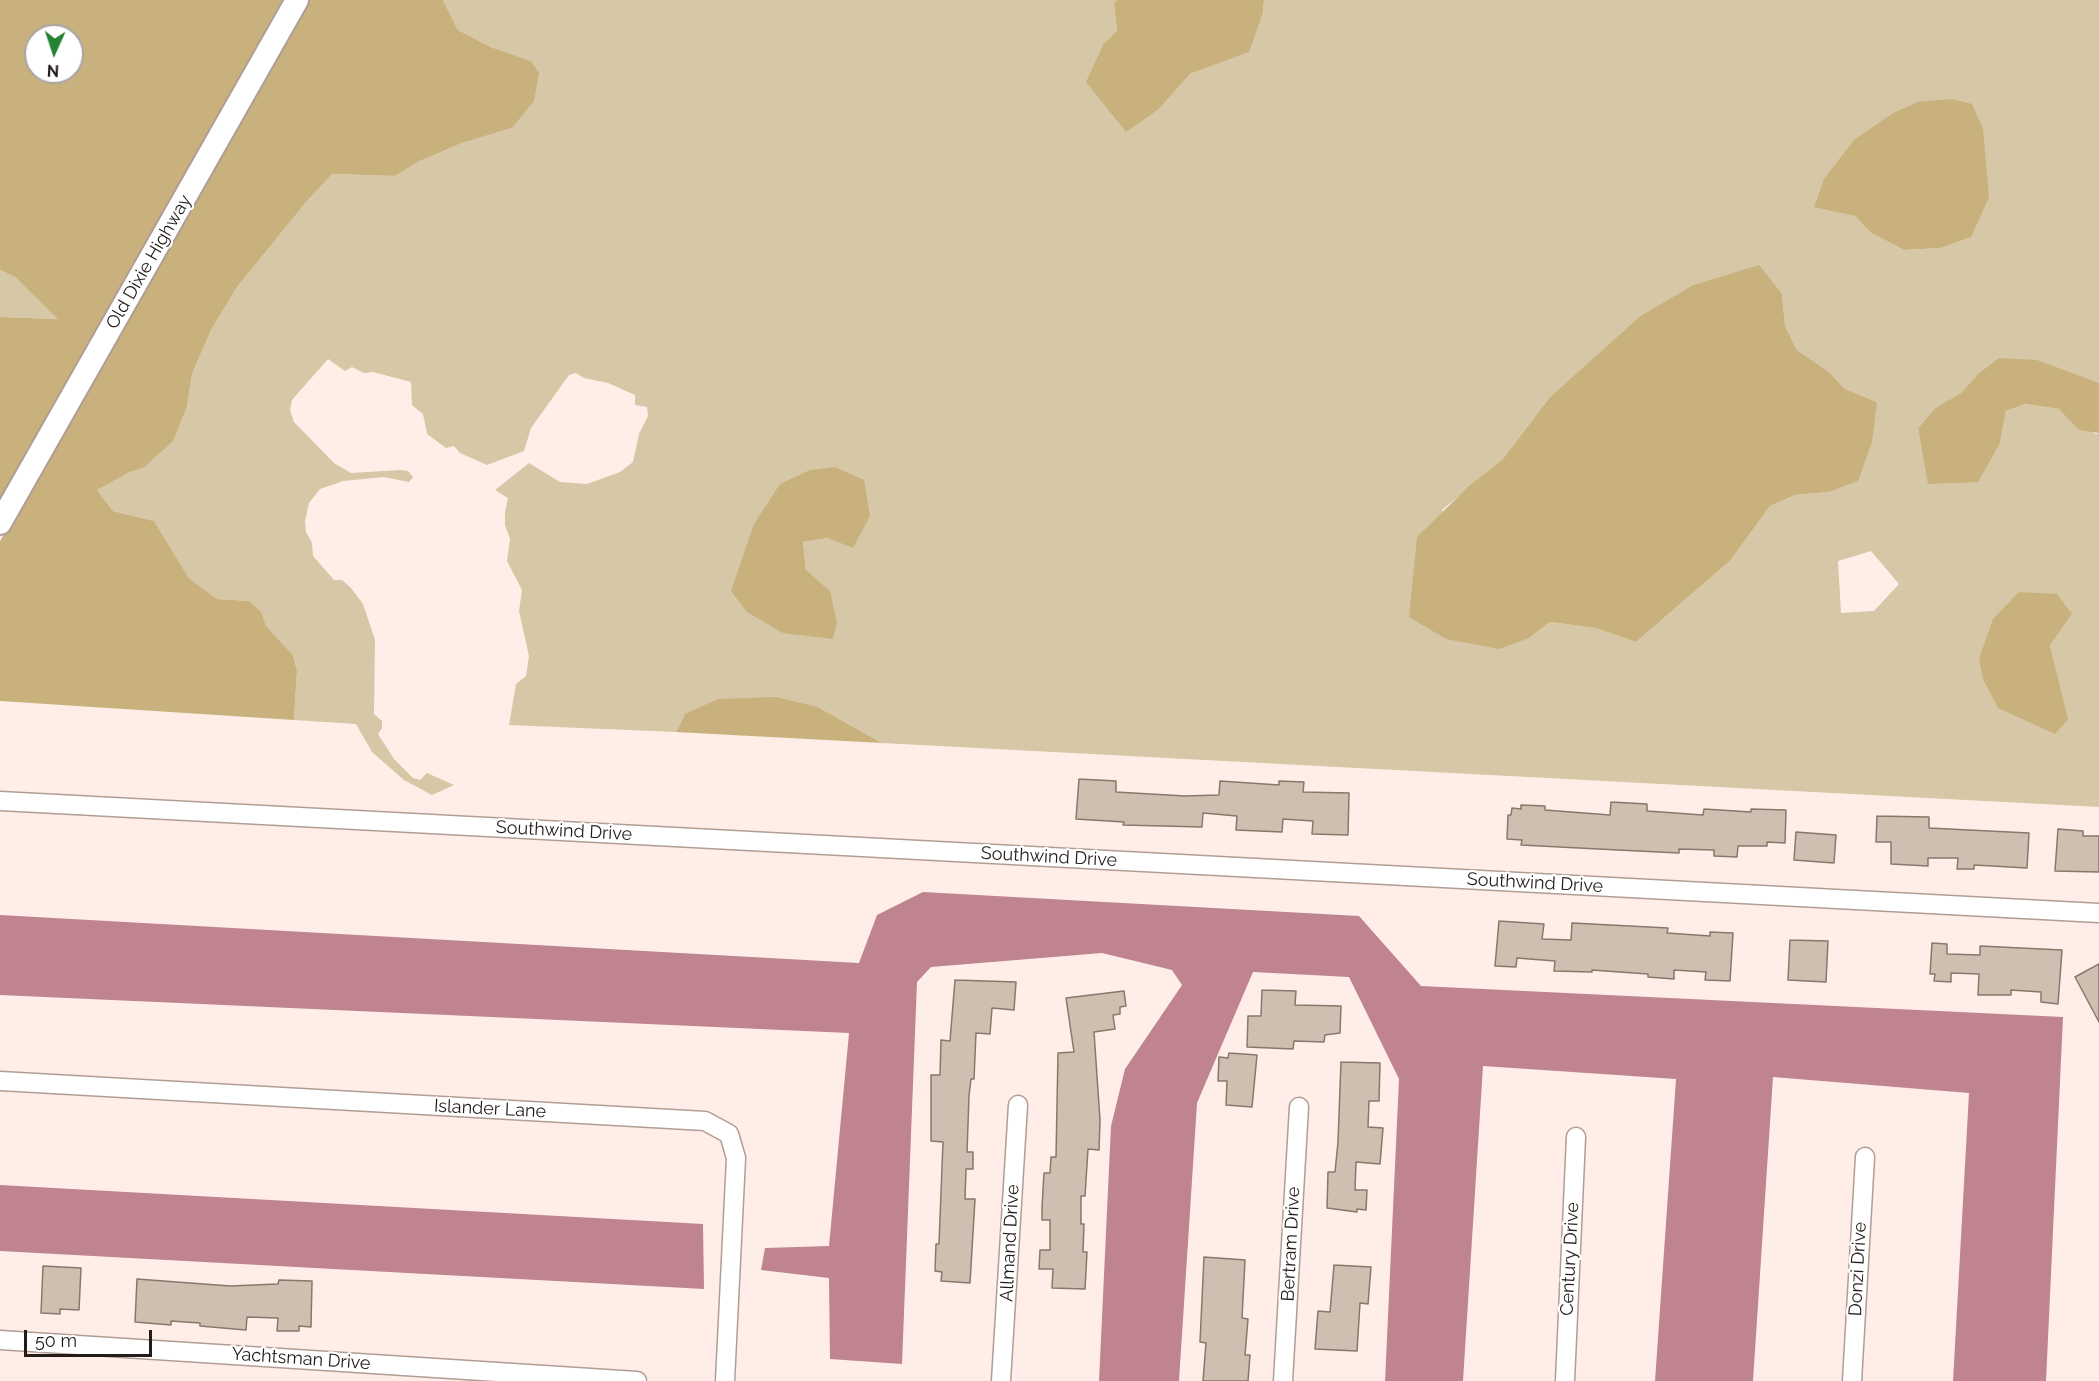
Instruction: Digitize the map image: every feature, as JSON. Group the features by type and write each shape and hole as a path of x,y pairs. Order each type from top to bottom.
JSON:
{"street":[{"name":"Old Dixie Highway","path":"0,523 297,0"},
{"name":"Southwind Drive","path":"0,801 2099,913"},
{"name":"Islander Lane","path":"0,1081 705,1121 729,1134 736,1158 725,1381"},
{"name":"Allmand Drive","path":"1001,1381 1018,1105"},
{"name":"Bertram Drive","path":"1283,1381 1299,1107"},
{"name":"Century Drive","path":"1565,1381 1576,1137"},
{"name":"Donzi Drive","path":"1852,1381 1865,1157"},
{"name":"Yachtsman Drive","path":"0,1340 637,1381"}],"shaded area":[{"path":"0,0 287,0 0,505 0,317 58,319 15,277 0,270"},
{"path":"308,0 443,0 458,30 491,47 531,61 539,73 534,101 512,128 462,143 420,161 395,176 332,174 237,287 211,330 192,374 187,406 173,441 143,468 130,472 97,490 113,511 154,521 189,578 217,599 250,601 262,613 266,626 293,655 297,671 294,720 0,701 0,541"},
{"path":"443,0 1117,0 1114,3 1117,31 1104,43 1159,109 1190,74 1248,52 1263,13 1264,0 2099,0 2099,383 2069,373 1978,374 1961,393 1935,408 1918,428 1929,484 2000,443 2006,411 2027,404 2059,409 2096,434 2099,433 2099,807 882,743 818,707 685,714 676,732 509,725 516,684 526,676 529,656 519,611 522,590 507,561 510,539 505,525 505,512 508,498 495,490 529,463 560,482 587,484 620,472 633,462 639,434 648,416 647,407 635,405 635,395 608,383 584,378 576,373 569,375 531,428 524,451 487,465 460,453 454,446 446,448 427,434 423,414 412,405 411,382 373,372 364,373 352,367 345,371 328,359 292,400 290,410 294,422 334,463 351,473 400,470 408,471 413,477 409,482 384,477 343,481 320,489 309,503 305,521 306,532 312,543 313,556 334,580 342,580 351,588 363,604 375,640 374,714 382,721 382,728 378,734 394,759 413,778 420,780 427,773 454,785 432,795 404,780 372,752 356,724 294,720 297,671 293,655 266,626 262,613 250,601 217,599 189,578 154,521 113,511 97,490 130,472 143,468 187,406 192,374 211,330 237,287 332,174 395,176 420,161 462,143 512,128 531,61 491,47 458,30","holes":["1815,206 1971,237 1941,248 1904,250 1871,233 1855,216","1691,286 1782,294 1785,326 1797,350 1829,372 1845,389 1877,402 1828,492 1795,495 1770,506 1730,561 1636,642 1595,628 1550,622 1529,638 1442,510 1502,460 1550,397 1640,316","870,516 828,538 803,542 806,570 754,524","1871,551 1899,584 1874,611 1841,613 1838,561","2020,592 2072,614 2050,646 2057,678"]},
{"path":"1117,0 1264,0 1263,13 1249,52 1190,74 1159,109 1126,132 1086,82 1104,43 1117,31 1114,3"},
{"path":"1951,99 1972,104 1983,129 1989,197 1971,237 1941,248 1904,250 1871,233 1855,216 1814,207 1824,179 1854,140 1893,113 1918,102"},
{"path":"1759,265 1782,294 1785,326 1797,350 1829,372 1845,389 1877,402 1872,442 1858,481 1828,492 1795,495 1770,506 1730,561 1636,642 1595,628 1550,622 1529,638 1499,649 1446,639 1409,617 1417,537 1468,487 1502,460 1550,397 1640,316 1691,286"},
{"path":"0,270 15,277 59,319 0,317"},
{"path":"1999,358 2037,360 2099,383 2099,433 2079,430 2059,409 2026,404 2006,411 2000,443 1978,482 1928,484 1918,428 1935,408 1961,393 1978,374"},
{"path":"835,467 864,480 870,516 853,548 828,538 803,542 806,570 830,591 837,623 833,639 783,633 747,612 731,591 754,524 780,484 810,470"},
{"path":"2019,592 2057,594 2072,614 2050,646 2068,719 2055,734 1998,708 1983,679 1979,659 1993,619"},
{"path":"776,697 818,707 882,743 676,732 685,714 718,699"},
{"path":"923,892 1359,916 1421,986 2063,1017 2046,1381 1953,1381 1969,1093 1773,1077 1753,1381 1655,1381 1676,1079 1483,1066 1463,1381 1385,1381 1399,1079 1349,977 1253,972 1197,1103 1179,1381 1099,1381 1111,1126 1125,1069 1182,985 1172,970 1102,953 931,967 917,982 902,1364 830,1359 829,1278 761,1270 765,1248 829,1246 849,1033 0,995 0,915 859,963 877,915"},
{"path":"0,1185 703,1224 704,1289 0,1251"}],"building":[{"path":"1079,779 1116,781 1116,792 1185,796 1219,795 1220,781 1279,785 1279,781 1304,782 1303,792 1349,793 1348,835 1312,834 1313,821 1283,819 1282,832 1236,830 1237,816 1203,813 1202,827 1123,825 1124,822 1076,819"},
{"path":"1611,802 1647,804 1647,811 1703,815 1704,809 1751,812 1751,809 1786,810 1785,843 1767,842 1767,846 1738,846 1737,857 1714,856 1714,850 1679,849 1679,853 1521,845 1522,840 1507,839 1508,815 1511,815 1512,808 1521,809 1521,805 1545,806 1545,810 1610,815"},
{"path":"1877,816 1929,817 1929,828 2029,833 2027,868 1974,865 1974,869 1957,869 1958,858 1928,858 1928,866 1891,864 1891,842 1876,842"},
{"path":"2058,829 2083,831 2083,836 2099,836 2099,872 2055,871"},
{"path":"1796,832 1836,835 1834,863 1794,860"},
{"path":"1499,921 1544,924 1542,939 1571,940 1572,923 1668,928 1667,933 1710,936 1710,932 1733,933 1730,981 1705,980 1706,972 1674,970 1674,979 1648,977 1648,974 1592,970 1592,972 1554,971 1555,961 1517,958 1516,967 1495,966"},
{"path":"1790,940 1828,941 1826,982 1788,980"},
{"path":"1932,943 1947,944 1947,954 1980,955 1980,946 2062,950 2058,1004 2041,1002 2041,992 2011,990 2011,995 1978,995 1979,974 1951,973 1951,982 1934,981 1935,974 1930,974"},
{"path":"2099,964 2099,1022 2075,977"},
{"path":"955,980 1016,982 1014,1010 992,1008 990,1034 976,1033 974,1079 971,1079 969,1096 967,1152 973,1152 973,1169 966,1169 965,1199 975,1199 970,1283 941,1281 942,1272 935,1271 936,1244 939,1244 943,1142 931,1141 931,1075 940,1075 941,1040 950,1041"},
{"path":"1262,990 1296,991 1295,1005 1341,1006 1340,1033 1325,1035 1324,1042 1294,1041 1293,1049 1247,1047 1248,1016 1261,1016"},
{"path":"1124,991 1126,1006 1120,1007 1120,1014 1113,1015 1115,1029 1094,1032 1100,1120 1099,1150 1088,1149 1085,1196 1081,1196 1081,1224 1084,1224 1083,1252 1087,1252 1085,1289 1052,1288 1053,1269 1039,1269 1040,1250 1050,1250 1050,1220 1042,1220 1042,1207 1044,1173 1050,1173 1051,1157 1056,1157 1058,1053 1074,1052 1066,998"},
{"path":"1229,1053 1257,1055 1252,1107 1226,1105 1227,1081 1218,1081 1219,1057 1228,1058"},
{"path":"1341,1062 1380,1063 1379,1101 1369,1101 1368,1127 1383,1128 1380,1164 1356,1162 1355,1190 1367,1190 1366,1210 1357,1209 1357,1212 1327,1208 1328,1172 1335,1172 1338,1142"},
{"path":"1204,1257 1245,1260 1242,1318 1248,1319 1245,1355 1250,1355 1248,1381 1203,1381 1206,1343 1200,1342"},
{"path":"1334,1265 1371,1267 1368,1304 1360,1303 1357,1351 1315,1349 1318,1311 1330,1312"},
{"path":"43,1266 81,1268 79,1310 60,1309 60,1314 41,1313"},
{"path":"137,1279 230,1286 278,1284 279,1280 312,1281 311,1327 299,1326 299,1331 277,1331 278,1318 247,1317 246,1330 200,1326 200,1323 171,1321 171,1325 135,1322"}]}
